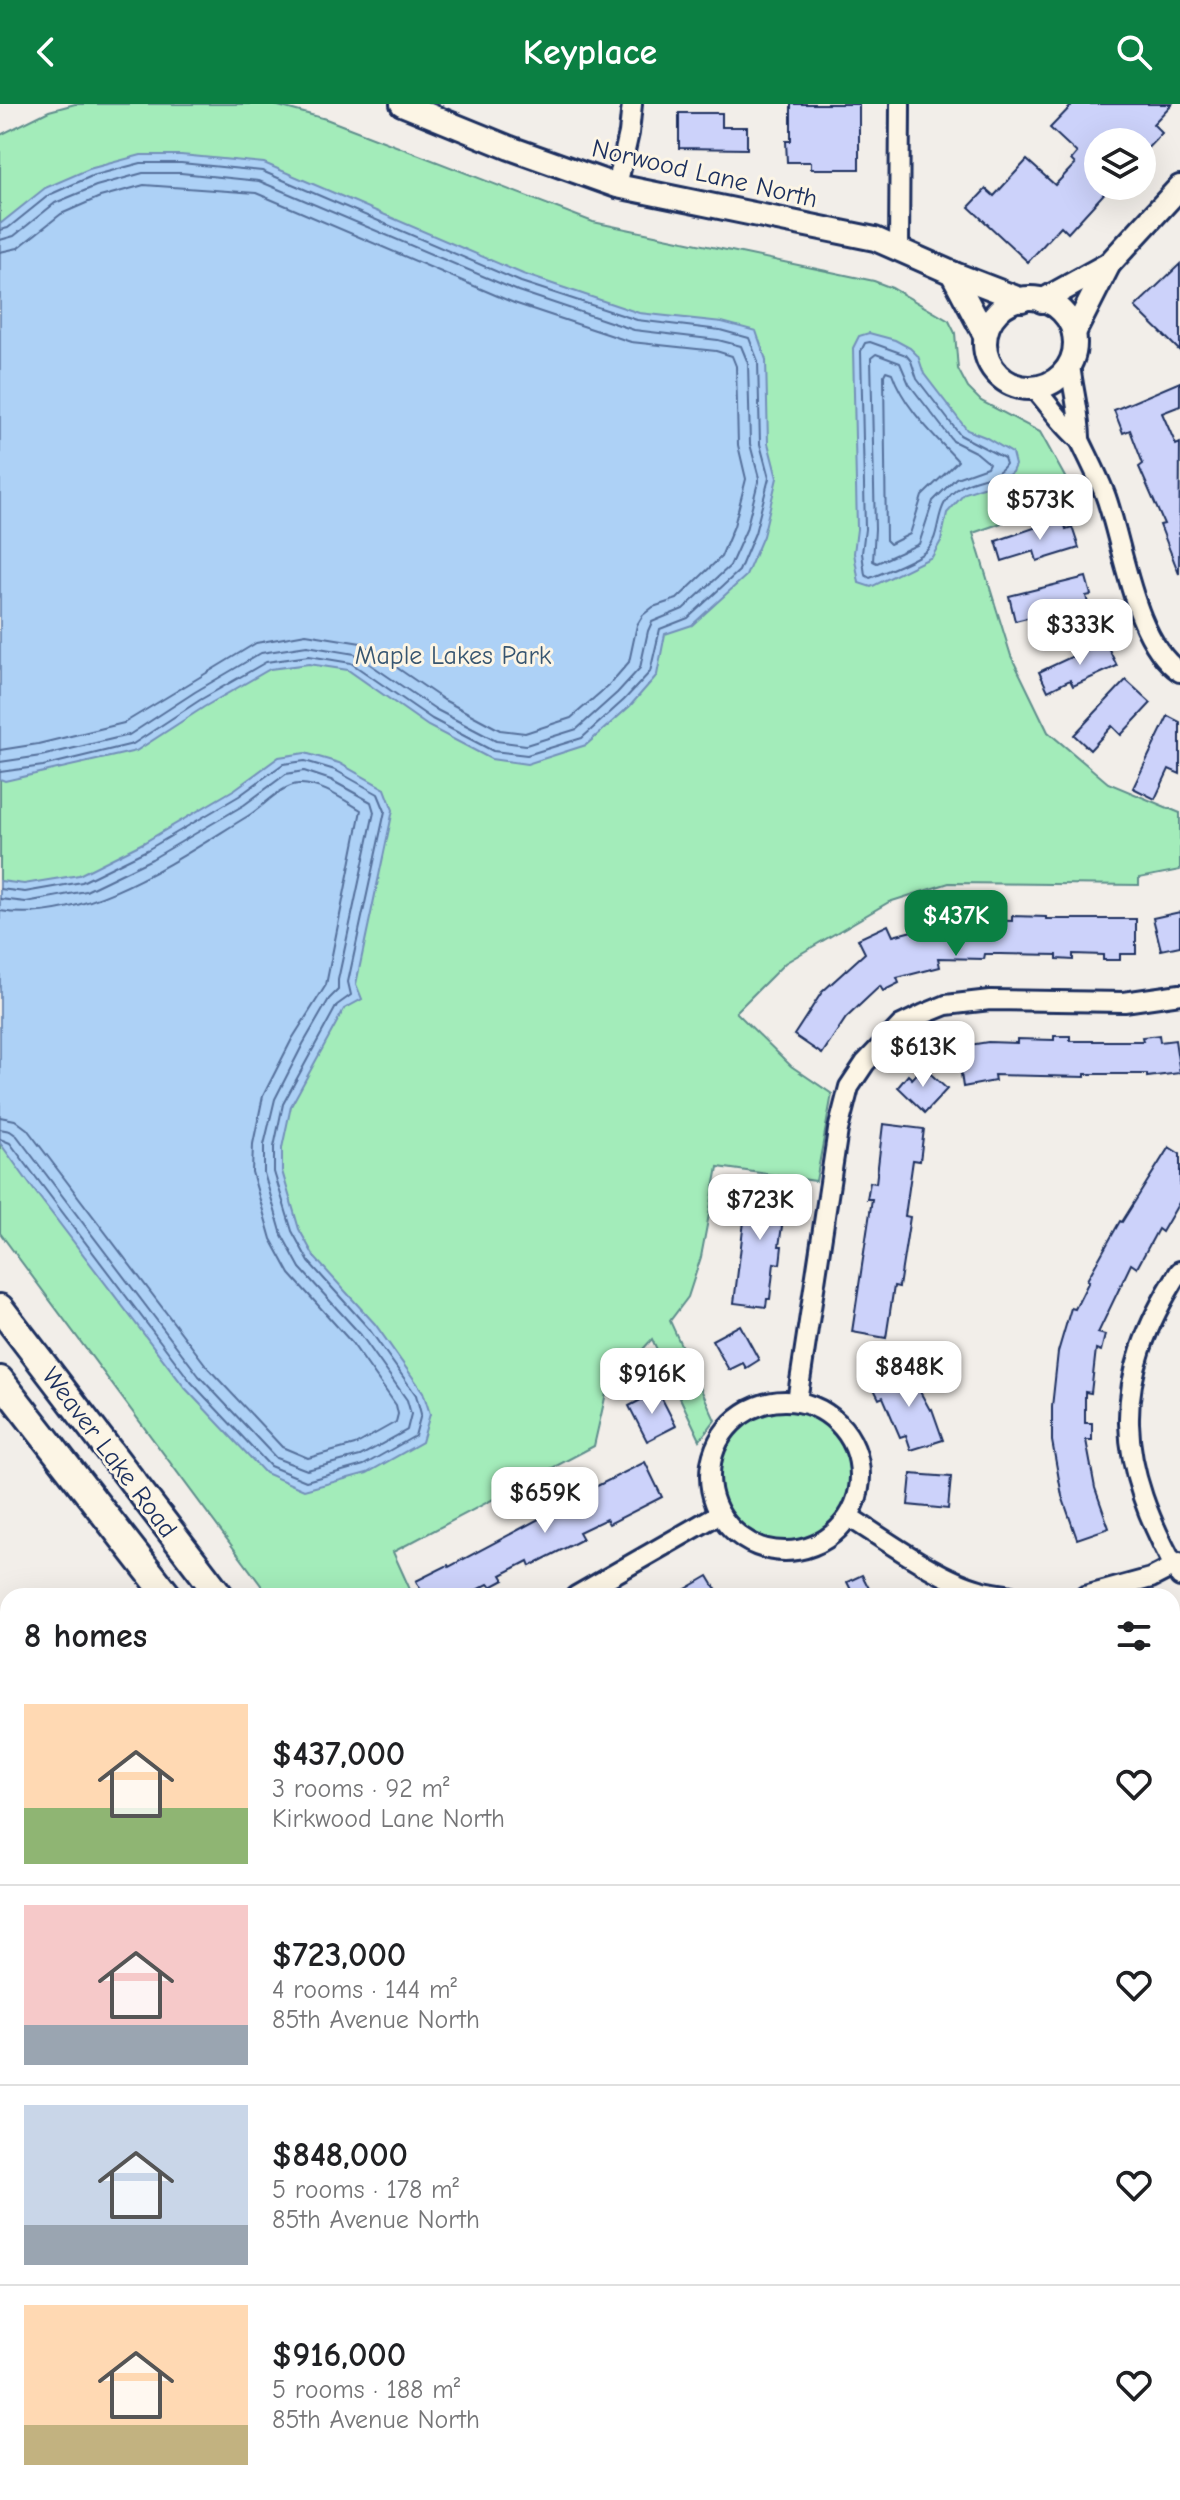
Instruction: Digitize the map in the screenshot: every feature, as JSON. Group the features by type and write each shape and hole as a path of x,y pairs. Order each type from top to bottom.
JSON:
{"main road":[{"name":"Weaver Lake Road","path":"0,1308 214,1588"},
{"name":"Weaver Lake Road","path":"0,1380 162,1588"}],"street":[{"name":"Norwood Lane North","path":"402,104 441,111 510,148 617,186 875,239 952,273 1032,300"},
{"path":"617,186 632,104"},
{"path":"899,249 900,104"},
{"path":"1074,333 1109,264 1180,187"},
{"path":"1032,300 1109,264"},
{"path":"952,273 985,335 986,356 996,374 1014,386 1035,389 1056,381 1070,365"},
{"path":"985,335 994,315 1011,302 1032,300 1051,303 1066,315 1074,333 1075,349 1070,365 1073,395 1080,415 1080,440 1105,496 1145,629 1171,666 1180,672"},
{"path":"1035,389 1063,426 1080,440"},
{"path":"797,1401 838,1130 849,1087 865,1063 901,1025 946,1005 990,1000 1124,1002 1180,994"},
{"path":"1114,1588 1178,1569 1157,1533 1138,1482 1130,1454 1127,1417 1141,1343 1152,1317 1180,1271"},
{"path":"776,1400 797,1401 820,1409 840,1424 854,1445 860,1469 858,1494 849,1517 820,1543 808,1549 783,1552 758,1548 736,1534 719,1514 712,1498 709,1480 716,1444 739,1415 748,1410 776,1400"},
{"path":"590,1588 719,1514"},
{"path":"849,1517 918,1560 974,1588"}],"green space":[{"name":"Maple Lakes Park","path":"75,104 271,104 326,119 593,222 874,281 949,321 955,333 958,369 968,388 981,401 1040,432 1076,497 973,533 1011,656 1048,732 1108,783 1180,813 1180,870 1139,878 1139,885 949,883 889,902 785,963 736,1012 791,1066 832,1094 816,1181 718,1167 701,1257 688,1297 670,1321 715,1420 700,1440 652,1339 607,1389 594,1446 393,1552 409,1588 263,1588 0,1233 0,135 49,111"},
{"path":"785,1411 810,1416 831,1430 845,1451 850,1476 845,1501 831,1522 810,1536 785,1541 760,1536 739,1522 725,1501 720,1476 725,1451 739,1430 760,1416"}],"water":[{"path":"141,155 181,155 264,163 523,274 639,313 722,322 756,331 766,360 768,443 777,478 763,536 746,576 692,625 665,634 657,675 630,706 586,745 527,764 491,759 428,726 348,670 309,664 270,669 136,751 5,781 0,779 0,224 45,188 89,169"},
{"path":"869,333 910,348 918,356 924,374 967,430 1012,453 1015,465 1001,481 965,493 947,513 941,541 932,557 871,587 859,583 854,553 857,529 853,348 859,336"},
{"path":"305,753 339,763 385,789 393,810 356,984 362,999 344,1009 291,1106 282,1148 282,1171 299,1229 315,1258 375,1324 423,1392 430,1414 422,1442 367,1473 304,1490 265,1473 185,1388 0,1143 0,881 24,884 79,875 143,843 235,789 279,757"}],"building":[{"path":"791,104 859,104 859,169 811,169 811,162 787,162 786,141 791,141"},
{"path":"1073,104 1172,104 1153,124 1162,133 1156,139 1156,128 1084,128 1084,200 1098,200 1068,233 1061,226 1028,262 969,207 986,189 994,196 1027,160 1055,185 1075,164 1071,160 1077,153 1050,128"},
{"path":"679,113 722,113 722,127 747,127 747,149 679,148"},
{"path":"1180,264 1180,351 1135,307"},
{"path":"1180,382 1180,406 1162,413 1176,445 1180,443 1179,574 1160,525 1164,524 1139,467 1143,464 1130,430 1123,433 1114,410"},
{"path":"1063,518 1066,529 1072,527 1079,548 1037,561 1034,551 1002,561 996,541"},
{"path":"1086,577 1091,595 1086,596 1090,611 1054,619 1052,612 1015,621 1009,596"},
{"path":"1105,641 1117,666 1073,686 1070,680 1048,691 1039,672"},
{"path":"1126,680 1151,703 1121,735 1112,726 1090,750 1074,735"},
{"path":"1168,716 1180,722 1180,774 1169,769 1155,799 1133,788"},
{"path":"1180,912 1180,946 1161,950 1153,918"},
{"path":"1012,916 1136,919 1136,954 1120,954 1120,960 1103,960 1103,955 1073,954 1073,960 1057,959 1057,955 1000,954 985,954 984,959 938,958 940,967 897,978 899,983 883,991 880,986 846,1018 822,1054 794,1035 822,992 865,953 858,939 888,925 893,936 957,919 1012,921"},
{"path":"1159,1035 1160,1042 1175,1040 1180,1073 1147,1077 1147,1074 1085,1074 1085,1077 994,1075 995,1081 963,1087 957,1047 988,1042 1017,1043 1017,1039 1054,1040 1054,1036 1070,1036 1070,1041 1143,1041 1142,1037"},
{"path":"923,1067 947,1089 925,1113 898,1087 908,1075 912,1079"},
{"path":"883,1124 924,1129 920,1161 913,1160 905,1216 910,1217 899,1287 894,1286 886,1338 852,1332 872,1199 867,1199 870,1182 876,1183"},
{"path":"1169,1147 1180,1154 1180,1201 1162,1232 1158,1229 1137,1268 1131,1264 1098,1333 1105,1335 1101,1351 1096,1349 1091,1393 1085,1392 1085,1423 1092,1423 1092,1440 1086,1440 1095,1488 1109,1528 1077,1539 1062,1496 1052,1441 1058,1352 1071,1308 1075,1309 1087,1280 1120,1221"},
{"path":"753,1181 788,1186 779,1246 782,1246 780,1264 774,1263 770,1299 767,1299 766,1307 734,1303 745,1213 738,1212 740,1195 750,1197"},
{"path":"740,1325 759,1360 746,1368 743,1363 729,1370 712,1340"},
{"path":"906,1366 932,1409 943,1440 911,1450 906,1435 900,1437 883,1397 879,1399 872,1385"},
{"path":"658,1391 676,1426 647,1441 629,1406"},
{"path":"645,1462 662,1497 609,1524 606,1519 579,1532 583,1539 530,1566 528,1561 501,1575 504,1580 491,1587 488,1584 480,1588 420,1588 416,1581 449,1567"},
{"path":"911,1474 951,1477 948,1509 908,1505"},
{"path":"862,1575 869,1588 850,1588 847,1582"},
{"path":"708,1576 715,1588 688,1588"}]}
